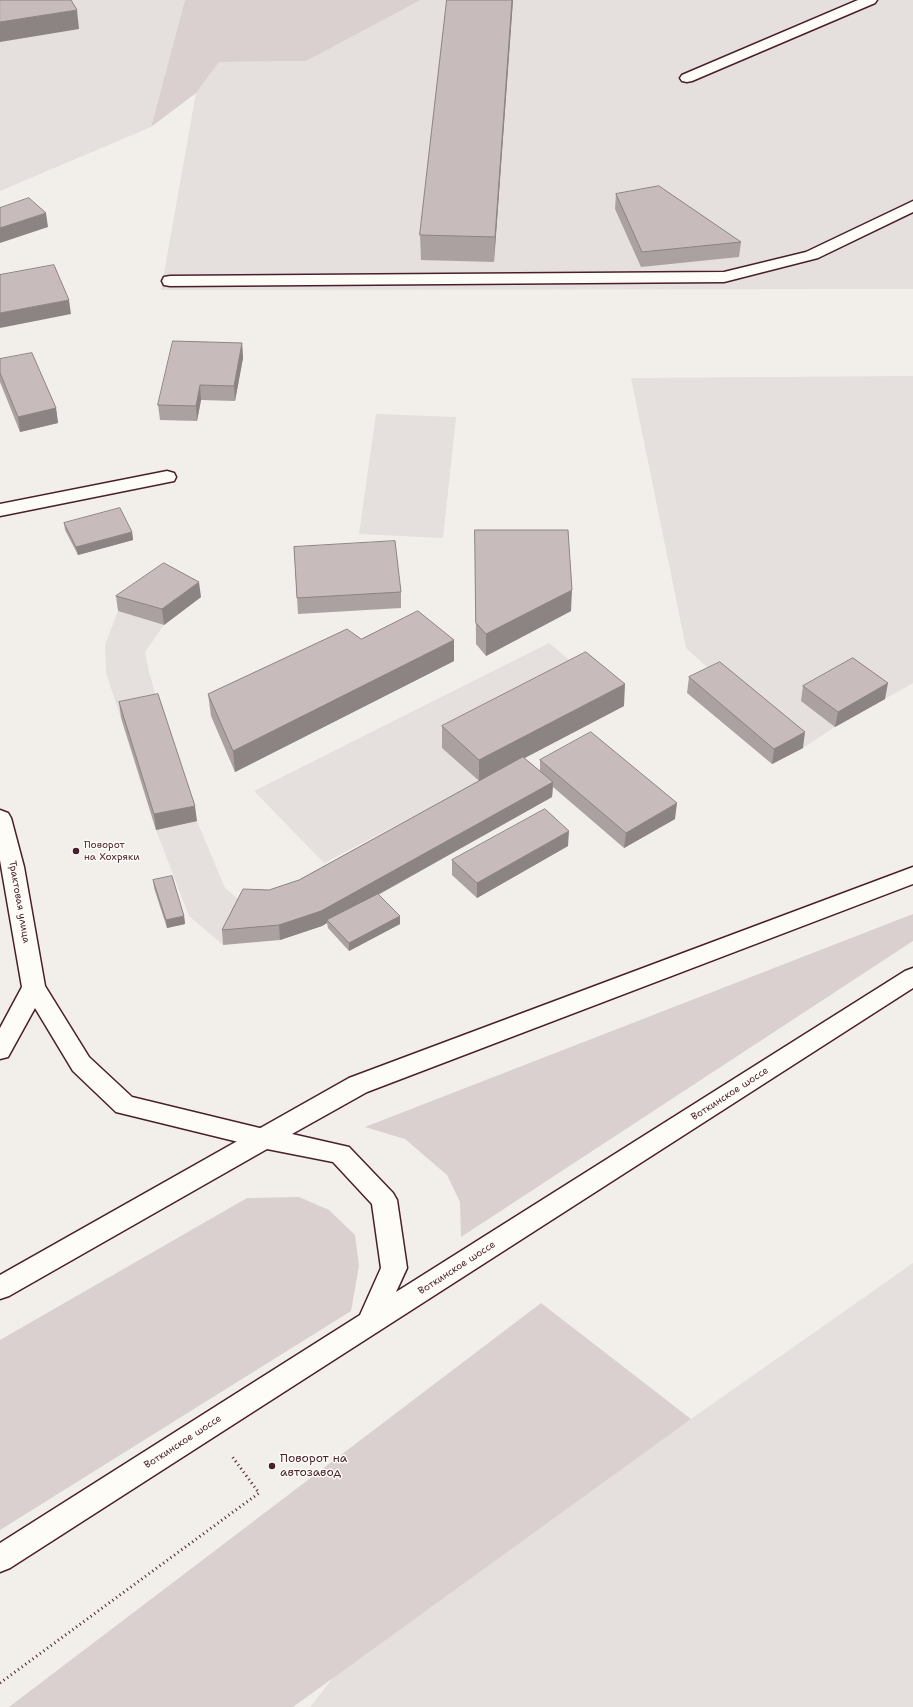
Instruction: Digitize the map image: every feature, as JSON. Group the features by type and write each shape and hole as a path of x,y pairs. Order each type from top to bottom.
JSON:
{"main road":[{"path":"687,78 870,0"},
{"path":"170,281 724,277 812,255 913,206"},
{"path":"0,510 167,477"},
{"name":"Трактовая улица","path":"0,818 13,867 34,987"},
{"path":"0,1288 358,1085 913,875"},
{"name":"Воткинское шоссе","path":"0,1559 913,977"},
{"path":"0,1050 34,987"},
{"path":"34,987 81,1064 125,1105 263,1138 340,1154 384,1200 394,1268 370,1323"}],"path":[{"path":"0,1683 259,1493 209,1425"}],"shaded area":[{"path":"0,0 185,0 151,127 0,191"},
{"path":"185,0 421,0 306,61 219,62 196,93 151,127"},
{"path":"421,0 913,0 913,289 161,290 196,93 219,62 306,61"},
{"path":"913,376 913,683 835,727 803,748 718,677 686,648 631,378"},
{"path":"376,414 456,417 443,538 359,534"},
{"path":"118,611 164,625 145,652 149,672 160,709 121,718 106,673 105,645"},
{"path":"549,643 585,673 443,748 479,782 324,863 254,791"},
{"path":"197,821 225,888 244,904 223,945 189,916 156,830"},
{"path":"913,914 913,941 461,1237 460,1202 447,1175 405,1139 365,1127"},
{"path":"299,1197 329,1210 355,1235 359,1266 351,1311 0,1530 0,1340 247,1198"},
{"path":"913,1263 913,1707 310,1707 360,1644 691,1419"},
{"path":"541,1303 691,1419 293,1707 9,1707"}],"building":[{"path":"0,0 71,0 77,10 0,22"},
{"path":"447,0 512,0 495,237 420,235"},
{"path":"659,186 741,242 642,252 616,194"},
{"path":"29,198 46,213 0,228 0,208"},
{"path":"54,265 69,300 0,313 0,275"},
{"path":"173,341 242,343 234,386 200,385 196,406 158,405"},
{"path":"32,353 56,408 18,417 0,373 0,359"},
{"path":"120,508 132,532 76,547 64,523"},
{"path":"475,530 568,530 572,590 486,634 476,623"},
{"path":"395,541 401,592 297,598 294,547"},
{"path":"164,563 199,582 162,609 116,596"},
{"path":"418,611 454,640 233,751 208,694 347,629 361,639"},
{"path":"586,652 625,684 479,760 442,726"},
{"path":"853,658 888,683 838,712 803,686"},
{"path":"720,662 805,732 774,749 689,677"},
{"path":"158,694 195,806 154,814 119,702"},
{"path":"591,732 677,803 626,833 540,760"},
{"path":"523,757 553,782 321,911 279,925 222,930 243,889 269,890 299,880"},
{"path":"545,809 569,831 477,883 452,860"},
{"path":"172,876 184,916 166,920 153,880"},
{"path":"378,894 400,916 349,943 327,920"}],"place":[{"name":"Поворот на Хохряки","path":"76,851"},
{"name":"Поворот на автозавод","path":"272,1466"}]}
